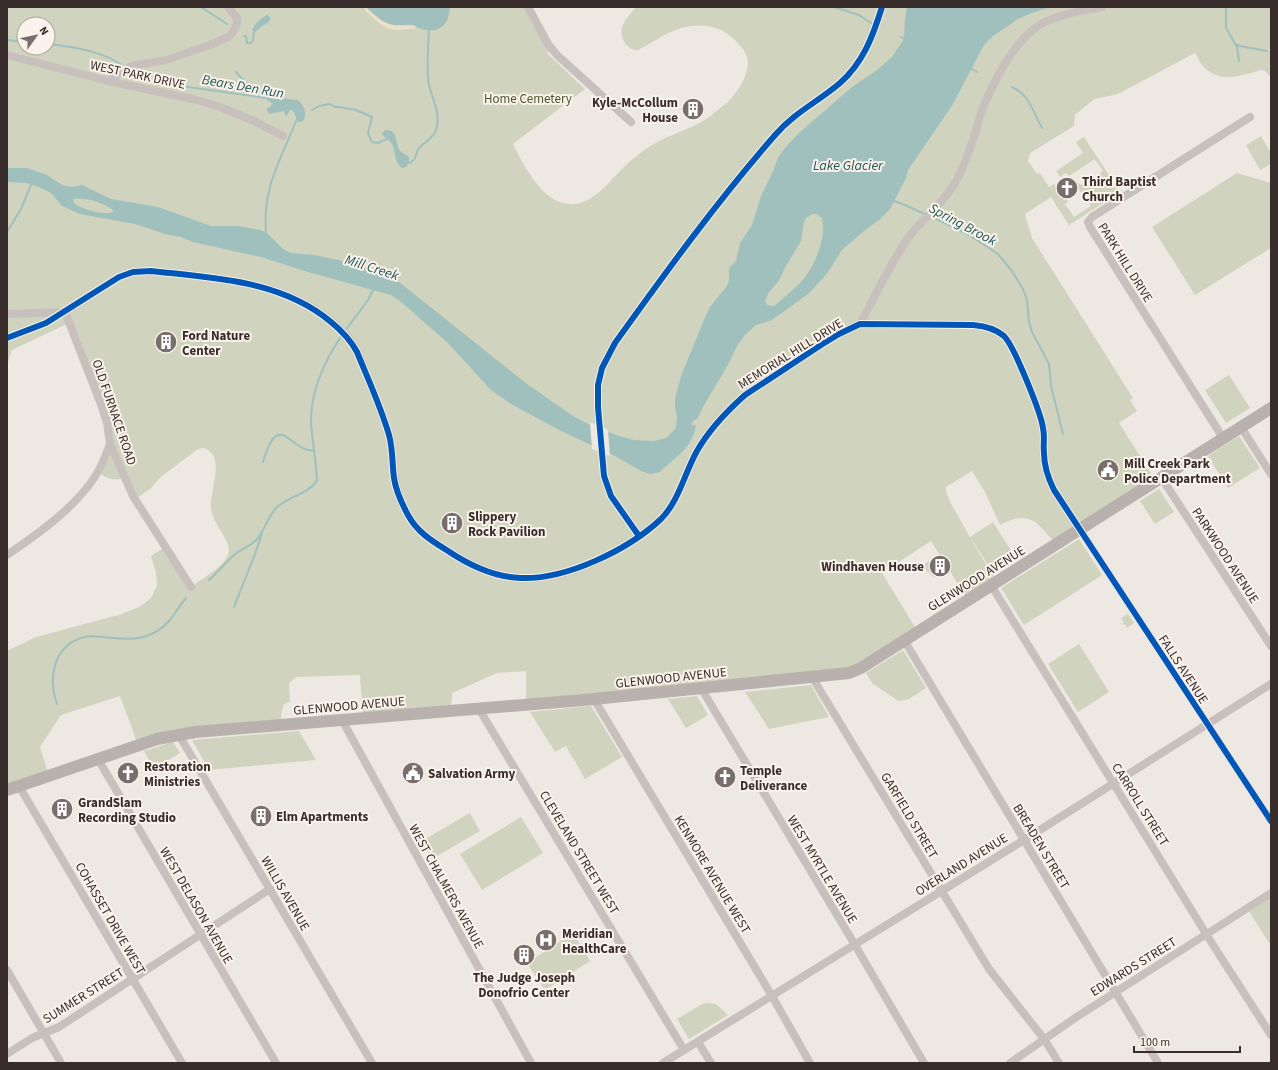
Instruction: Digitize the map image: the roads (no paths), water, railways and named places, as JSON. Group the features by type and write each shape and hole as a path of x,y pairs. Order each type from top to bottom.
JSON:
{"main road":[{"name":"GLENWOOD AVENUE","path":"7,790 156,739 195,732 594,699 812,677 856,671 1271,408"}],"street":[{"path":"108,81 128,68 176,56 210,45 228,37 233,32 237,23 236,18 228,7"},
{"path":"528,7 548,44 557,55 631,122"},
{"path":"860,324 902,248 912,234 946,196 959,176 976,133 979,117 988,96 1000,72 1017,47 1030,33 1042,24 1063,16 1102,7"},
{"name":"WEST PARK DRIVE","path":"7,55 108,81 203,101 254,121 282,136"},
{"name":"PARK HILL DRIVE","path":"1223,438 1088,222 1092,217 1250,117"},
{"name":"MEMORIAL HILL DRIVE","path":"65,312 119,277 133,272 151,271 236,281 264,288 300,301 320,313 346,335 357,352 387,427 391,446 394,479 399,497 415,526 433,542 458,558 503,576 527,578 554,575 579,567 608,555 639,536 662,518 669,508 702,443 734,405 745,395 821,344 839,334 860,324 973,325 989,328 1003,335 1013,350 1040,416 1044,437 1044,460 1050,483 1080,529"},
{"path":"7,314 65,312"},
{"name":"OLD FURNACE ROAD","path":"65,312 108,424 110,444 133,496 191,587"},
{"path":"1240,427 1271,474"},
{"path":"7,555 74,502 95,476 105,458 110,444"},
{"name":"PARKWOOD AVENUE","path":"1161,477 1271,646"},
{"name":"FALLS AVENUE","path":"1080,529 1271,821"},
{"name":"CARROLL STREET","path":"991,586 1206,934 1271,1035"},
{"name":"BREADEN STREET","path":"904,640 1158,1063"},
{"name":"GARFIELD STREET","path":"812,677 988,969 1044,1039 1059,1063"},
{"name":"OVERLAND AVENUE","path":"663,1063 1024,840 1271,684"},
{"name":"WEST MYRTLE AVENUE","path":"701,688 924,1063"},
{"name":"KENMORE AVENUE WEST","path":"594,699 772,996 810,1063"},
{"name":"CLEVELAND STREET WEST","path":"479,709 684,1050"},
{"name":"WEST CHALMERS AVENUE","path":"342,720 531,1063"},
{"name":"WILLIS AVENUE","path":"179,735 372,1063"},
{"name":"WEST DELASON AVENUE","path":"98,759 276,1063"},
{"name":"COHASSET DRIVE WEST","path":"19,786 182,1063"},
{"name":"SUMMER STREET","path":"7,1054 32,1038 59,1027 270,889"},
{"name":"EDWARDS STREET","path":"1010,1063 1115,992 1271,893"},
{"path":"7,970 61,1063"},
{"path":"698,1042 711,1063"}],"water":[{"path":"366,7 450,8 447,20 441,28 436,30 425,30 413,25 396,25 386,23"},
{"name":"Lake Glacier","path":"907,7 1050,7 1018,19 993,36 984,45 953,104 908,170 906,178 890,209 879,220 842,250 826,275 808,294 772,320 756,325 745,335 737,346 698,418 692,422 692,425 696,425 691,440 687,446 660,472 650,474 641,471 615,456 563,432 511,404 491,390 448,343 400,301 391,295 308,272 261,257 193,242 181,237 165,234 135,224 80,214 62,206 51,193 41,188 26,183 7,182 7,168 27,168 47,175 62,185 72,187 82,185 111,199 158,207 211,226 238,226 260,230 266,232 283,249 291,253 315,255 351,263 389,276 399,282 527,384 573,416 592,426 619,436 634,440 654,441 666,438 676,428 677,416 675,399 681,376 710,307 727,286 729,280 729,268 736,261 740,243 752,225 761,196 778,158 784,149 800,132 852,87 877,70 892,57 904,39","holes":["73,199 95,201 114,211 110,213 100,213 88,210 74,203","813,214 817,214 822,218 823,234 818,252 810,270 800,283 775,306 767,305 765,301 769,292 778,282 801,241 806,218"]},
{"path":"267,15 271,18 269,22 255,32 252,30 258,21"},
{"path":"269,96 296,99 304,108 304,120 298,122 294,112 291,110 286,117 284,111 270,114 267,109 273,104 265,97"},
{"path":"385,130 389,130 394,134 400,150 409,157 409,163 406,167 402,168 399,166 392,144 382,134"}],"waterway":[{"path":"201,7 227,24"},
{"path":"834,7 859,15 871,23"},
{"path":"1226,7 1226,28 1237,47 1239,61"},
{"path":"409,163 415,159 419,148 435,133 438,117 428,79 429,29"},
{"path":"244,36 246,36 247,43 250,43 253,41 254,32"},
{"name":"Bears Den Run","path":"7,40 16,41"},
{"path":"1235,44 1267,51"},
{"name":"Bears Den Run","path":"56,45 77,48 108,57 124,67"},
{"path":"972,69 977,72"},
{"name":"Bears Den Run","path":"127,70 138,78 152,82 266,98"},
{"path":"236,72 245,82 268,97"},
{"path":"1012,87 1018,90 1027,99 1042,128"},
{"path":"312,110 319,106 330,104 335,107 356,110 372,117 368,133 372,142 378,143 387,139"},
{"name":"Bears Den Run","path":"266,233 267,202 270,188 279,161 297,119"},
{"path":"7,232 21,209 31,185"},
{"name":"Spring Brook","path":"894,201 927,215"},
{"name":"Spring Brook","path":"931,216 969,235 998,254 1012,271 1023,289 1027,300 1029,322 1032,332 1049,364 1051,386 1063,434"},
{"path":"345,331 368,300 373,290"},
{"path":"209,580 235,554 256,540 277,507 310,488 317,480 311,421 313,398 325,365 342,335"},
{"path":"263,462 269,446 274,438 280,435 285,436 305,449 314,451"},
{"path":"234,607 262,533"},
{"path":"57,704 54,693 54,671 57,661 69,644 79,639 91,636 133,639 152,634 161,629 169,621 186,598"}],"place":[{"name":"Kyle-McCollum House","path":"693,109"},
{"name":"Third Baptist Church","path":"1067,188"},
{"name":"Ford Nature Center","path":"166,342"},
{"name":"Mill Creek Park Police Department","path":"1108,470"},
{"name":"Slippery Rock Pavilion","path":"452,523"},
{"name":"Windhaven House","path":"940,566"},
{"name":"Restoration Ministries","path":"128,773"},
{"name":"Salvation Army","path":"413,773"},
{"name":"Temple Deliverance","path":"725,777"},
{"name":"GrandSlam Recording Studio","path":"62,809"},
{"name":"Elm Apartments","path":"261,816"},
{"name":"Meridian HealthCare","path":"546,940"},
{"name":"The Judge Joseph Donofrio Center","path":"524,955"}],"park label":[{"name":"Home Cemetery","path":"528,98"}],"water label":[{"name":"Mill Creek","path":"372,267"}]}
